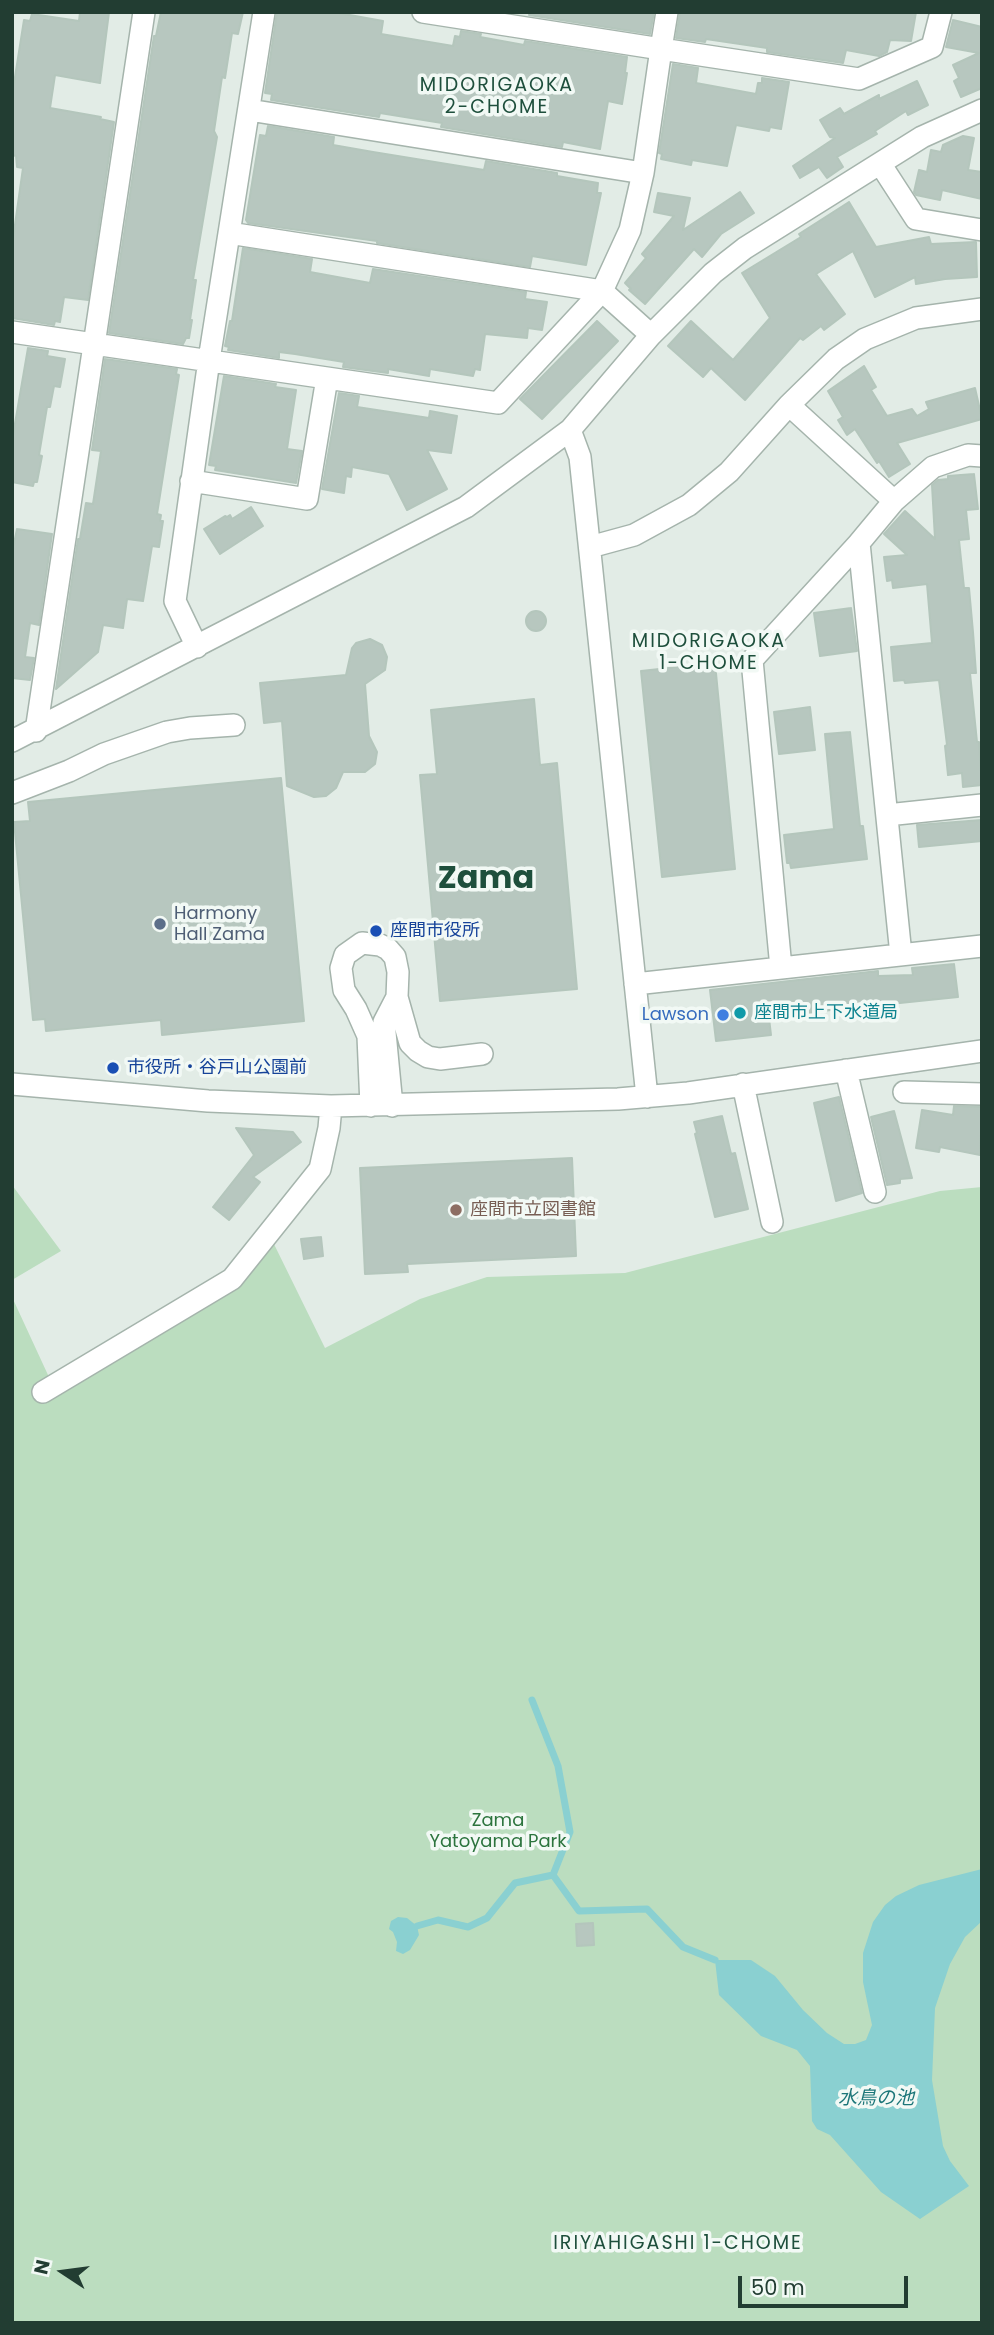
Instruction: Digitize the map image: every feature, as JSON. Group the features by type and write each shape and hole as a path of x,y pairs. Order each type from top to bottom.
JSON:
{"street":[{"path":"36,731 145,12"},
{"path":"197,647 175,601 209,360 264,12"},
{"path":"423,12 859,79 932,47 941,12"},
{"path":"12,332 498,403 602,291 630,230 643,173 667,12"},
{"path":"249,110 643,173"},
{"path":"12,741 36,731 466,507 570,430 651,335 713,272 745,248 922,137 982,110"},
{"path":"881,165 916,219 982,230"},
{"path":"229,233 602,291 651,335"},
{"path":"590,547 634,535 689,505 729,472 789,405 836,359 865,339 916,318 982,309"},
{"path":"191,481 307,499 327,378"},
{"path":"789,405 894,501"},
{"path":"570,430 580,457 647,1097"},
{"path":"781,968 752,660 894,501 933,467 968,455 982,456"},
{"path":"859,543 901,955"},
{"path":"12,793 133,743 190,728 234,725"},
{"path":"887,815 982,805"},
{"path":"362,943 380,944 388,949 395,957 399,985 397,997 384,1022 382,1106 368,1036 344,990 341,968 345,955 362,943"},
{"path":"635,984 982,946"},
{"path":"356,1009 368,1015 382,1013 397,997"},
{"path":"397,997 410,1043 418,1051 428,1057 440,1059 482,1054"},
{"path":"12,1084 208,1101 331,1106 647,1097 982,1051"},
{"path":"846,1070 875,1192"},
{"path":"743,1084 772,1222"},
{"path":"904,1092 982,1094"},
{"path":"43,1392 232,1279 320,1169 331,1106"}],"green space":[{"path":"12,1185 61,1251 12,1280"},
{"name":"Zama Yatoyama Park","path":"982,1187 982,2323 12,2323 12,1297 54,1388 234,1281 270,1236 325,1348 420,1299 487,1277 625,1273 940,1191"}],"water":[{"name":"水鳥の池","path":"982,1869 982,1921 965,1937 950,1964 935,2008 932,2080 943,2146 950,2161 969,2186 920,2219 881,2192 830,2135 817,2129 812,2121 810,2066 797,2050 761,2036 719,1995 715,1960 751,1960 775,1976 803,2010 827,2033 844,2044 855,2044 866,2040 872,2025 863,1982 863,1953 873,1922 885,1905 896,1896 919,1885"},
{"path":"398,1917 407,1918 417,1926 419,1935 410,1950 403,1954 396,1951 397,1942 389,1929 391,1921"}],"building":[{"path":"80,12 109,12 100,83 55,75 50,108 101,117 100,119 114,122 88,300 64,297 60,322 55,321 54,325 12,318 12,246 23,168 17,167 16,156 12,155 12,96 24,20 30,21 32,14 79,21"},
{"path":"161,12 243,12 238,34 232,33 225,78 222,77 214,131 217,137 193,280 196,280 192,320 189,338 186,338 183,344 109,333 154,36"},
{"path":"277,12 333,12 383,21 381,34 453,46 455,36 460,37 461,31 524,45 525,41 627,57 622,104 608,101 600,149 563,142 562,147 441,127 442,123 380,113 379,117 271,100 272,94 265,93"},
{"path":"530,12 654,12 650,34 529,15"},
{"path":"680,12 916,12 911,41 890,40 887,52 879,56 846,50 843,63 767,52 767,48 706,39 705,42 676,38"},
{"path":"953,20 982,27 982,88 961,97 954,81 959,78 953,65 979,53 946,47"},
{"path":"673,64 698,68 696,83 756,94 762,78 789,82 781,129 770,127 769,131 736,125 727,166 692,160 691,165 661,159 662,154 659,153"},
{"path":"917,81 928,105 908,115 906,111 875,131 877,134 837,157 843,167 827,178 819,167 800,178 793,166 835,138 830,137 820,120 840,108 844,114 879,95 879,99"},
{"path":"268,126 334,137 333,145 373,152 484,170 486,161 598,183 597,193 601,193 586,265 532,256 530,267 377,241 248,223 246,220 260,135 266,136"},
{"path":"963,136 974,138 968,170 982,172 982,199 942,190 940,200 916,195 914,192 919,170 927,172 931,150 941,152 943,145"},
{"path":"740,192 754,213 721,234 702,257 694,249 645,304 629,290 631,289 625,283 646,258 642,254 674,216 654,212 658,193 690,198 683,230"},
{"path":"849,202 876,247 929,237 931,244 976,242 977,277 916,284 915,277 875,297 853,251 816,274 845,314 824,330 821,326 803,340 800,338 745,400 711,368 703,377 668,346 691,321 733,360 770,318 742,273 801,237 799,234"},
{"path":"243,248 312,259 310,272 370,283 373,269 526,292 525,299 547,302 542,330 528,328 527,338 485,334 480,370 475,369 473,376 430,369 429,376 388,369 388,373 343,367 344,362 295,354 279,352 279,358 228,350 229,347 225,346 232,321"},
{"path":"597,321 618,341 542,419 520,399"},
{"path":"28,348 48,351 47,356 65,359 60,387 54,386 50,407 47,407 39,455 42,456 37,482 34,482 33,486 12,482 12,441"},
{"path":"105,359 177,369 176,374 179,375 157,514 161,515 160,521 163,521 159,547 152,546 143,601 127,599 123,628 103,625 98,652 56,689 78,539 86,503 93,504 101,451 92,450"},
{"path":"864,366 876,387 871,390 887,416 912,409 917,416 929,409 926,402 975,388 982,419 897,443 910,464 889,477 855,429 847,435 838,420 843,417 828,391"},
{"path":"224,376 296,390 287,449 302,451 296,483 215,470 216,466 209,465"},
{"path":"339,393 359,396 357,407 429,418 430,411 457,416 451,453 427,450 447,489 407,510 389,474 352,467 351,477 346,476 344,493 322,489"},
{"path":"974,474 978,509 966,510 969,539 959,540 964,588 969,588 976,673 970,673 982,785 963,787 962,773 948,775 939,680 905,683 904,680 894,681 891,647 932,643 927,584 893,588 892,580 887,581 884,557 907,555 884,534 905,511 935,539 932,485 938,480 948,479 948,476"},
{"path":"251,507 263,526 220,554 204,529 225,516 230,515 232,519"},
{"path":"17,529 52,534 39,625 30,623 25,657 34,658 30,680 12,678 12,553"},
{"path":"851,608 857,651 820,656 814,613"},
{"path":"532,611 540,611 546,621 540,631 532,631 526,625 526,617"},
{"path":"370,639 382,645 387,657 385,670 365,684 369,736 377,752 375,764 365,772 343,772 336,788 326,796 314,797 287,786 282,721 264,723 260,683 346,675 352,648 356,643"},
{"path":"715,663 735,869 662,877 641,671"},
{"path":"534,699 540,765 557,763 577,989 440,1001 420,775 437,774 431,710"},
{"path":"810,707 815,750 779,754 774,712"},
{"path":"850,732 860,826 863,826 867,859 791,868 790,863 787,863 784,835 834,829 825,734"},
{"path":"281,778 304,1021 162,1035 161,1020 46,1031 45,1019 33,1020 14,822 30,821 28,802"},
{"path":"982,820 982,841 919,847 917,825"},
{"path":"954,964 958,997 890,1004 891,1011 855,1015 854,1007 769,1018 771,1035 716,1041 710,990 878,971 878,976 913,975 912,968"},
{"path":"839,1097 862,1193 836,1201 814,1103"},
{"path":"954,1106 982,1107 980,1155 940,1147 939,1152 916,1148 922,1110 953,1115"},
{"path":"894,1111 912,1178 900,1179 900,1183 887,1185 871,1117"},
{"path":"722,1116 731,1154 735,1153 748,1209 715,1217 694,1122"},
{"path":"236,1128 293,1132 301,1142 253,1177 260,1182 229,1220 213,1207 254,1155"},
{"path":"572,1158 576,1256 407,1264 408,1272 365,1274 360,1168"},
{"path":"321,1237 323,1256 304,1259 301,1239"},
{"path":"593,1923 594,1945 577,1946 576,1924"}],"waterway":[{"path":"532,1700 558,1766 570,1832 553,1875"},
{"path":"417,1926 438,1920 468,1927 487,1918 515,1883 553,1875 579,1911 647,1909 683,1947 715,1960"}],"place":[{"name":"Harmony Hall Zama","path":"160,924"},
{"name":"座間市役所","path":"376,931"},
{"name":"座間市上下水道局","path":"740,1013"},
{"name":"Lawson","path":"723,1015"},
{"name":"市役所・谷戸山公園前","path":"113,1068"},
{"name":"座間市立図書館","path":"456,1210"}],"district":[{"name":"MIDORIGAOKA 2-CHOME","path":"497,97"},
{"name":"MIDORIGAOKA 1-CHOME","path":"709,653"},
{"name":"Zama","path":"486,880"},
{"name":"IRIYAHIGASHI 1-CHOME","path":"678,2244"}]}
